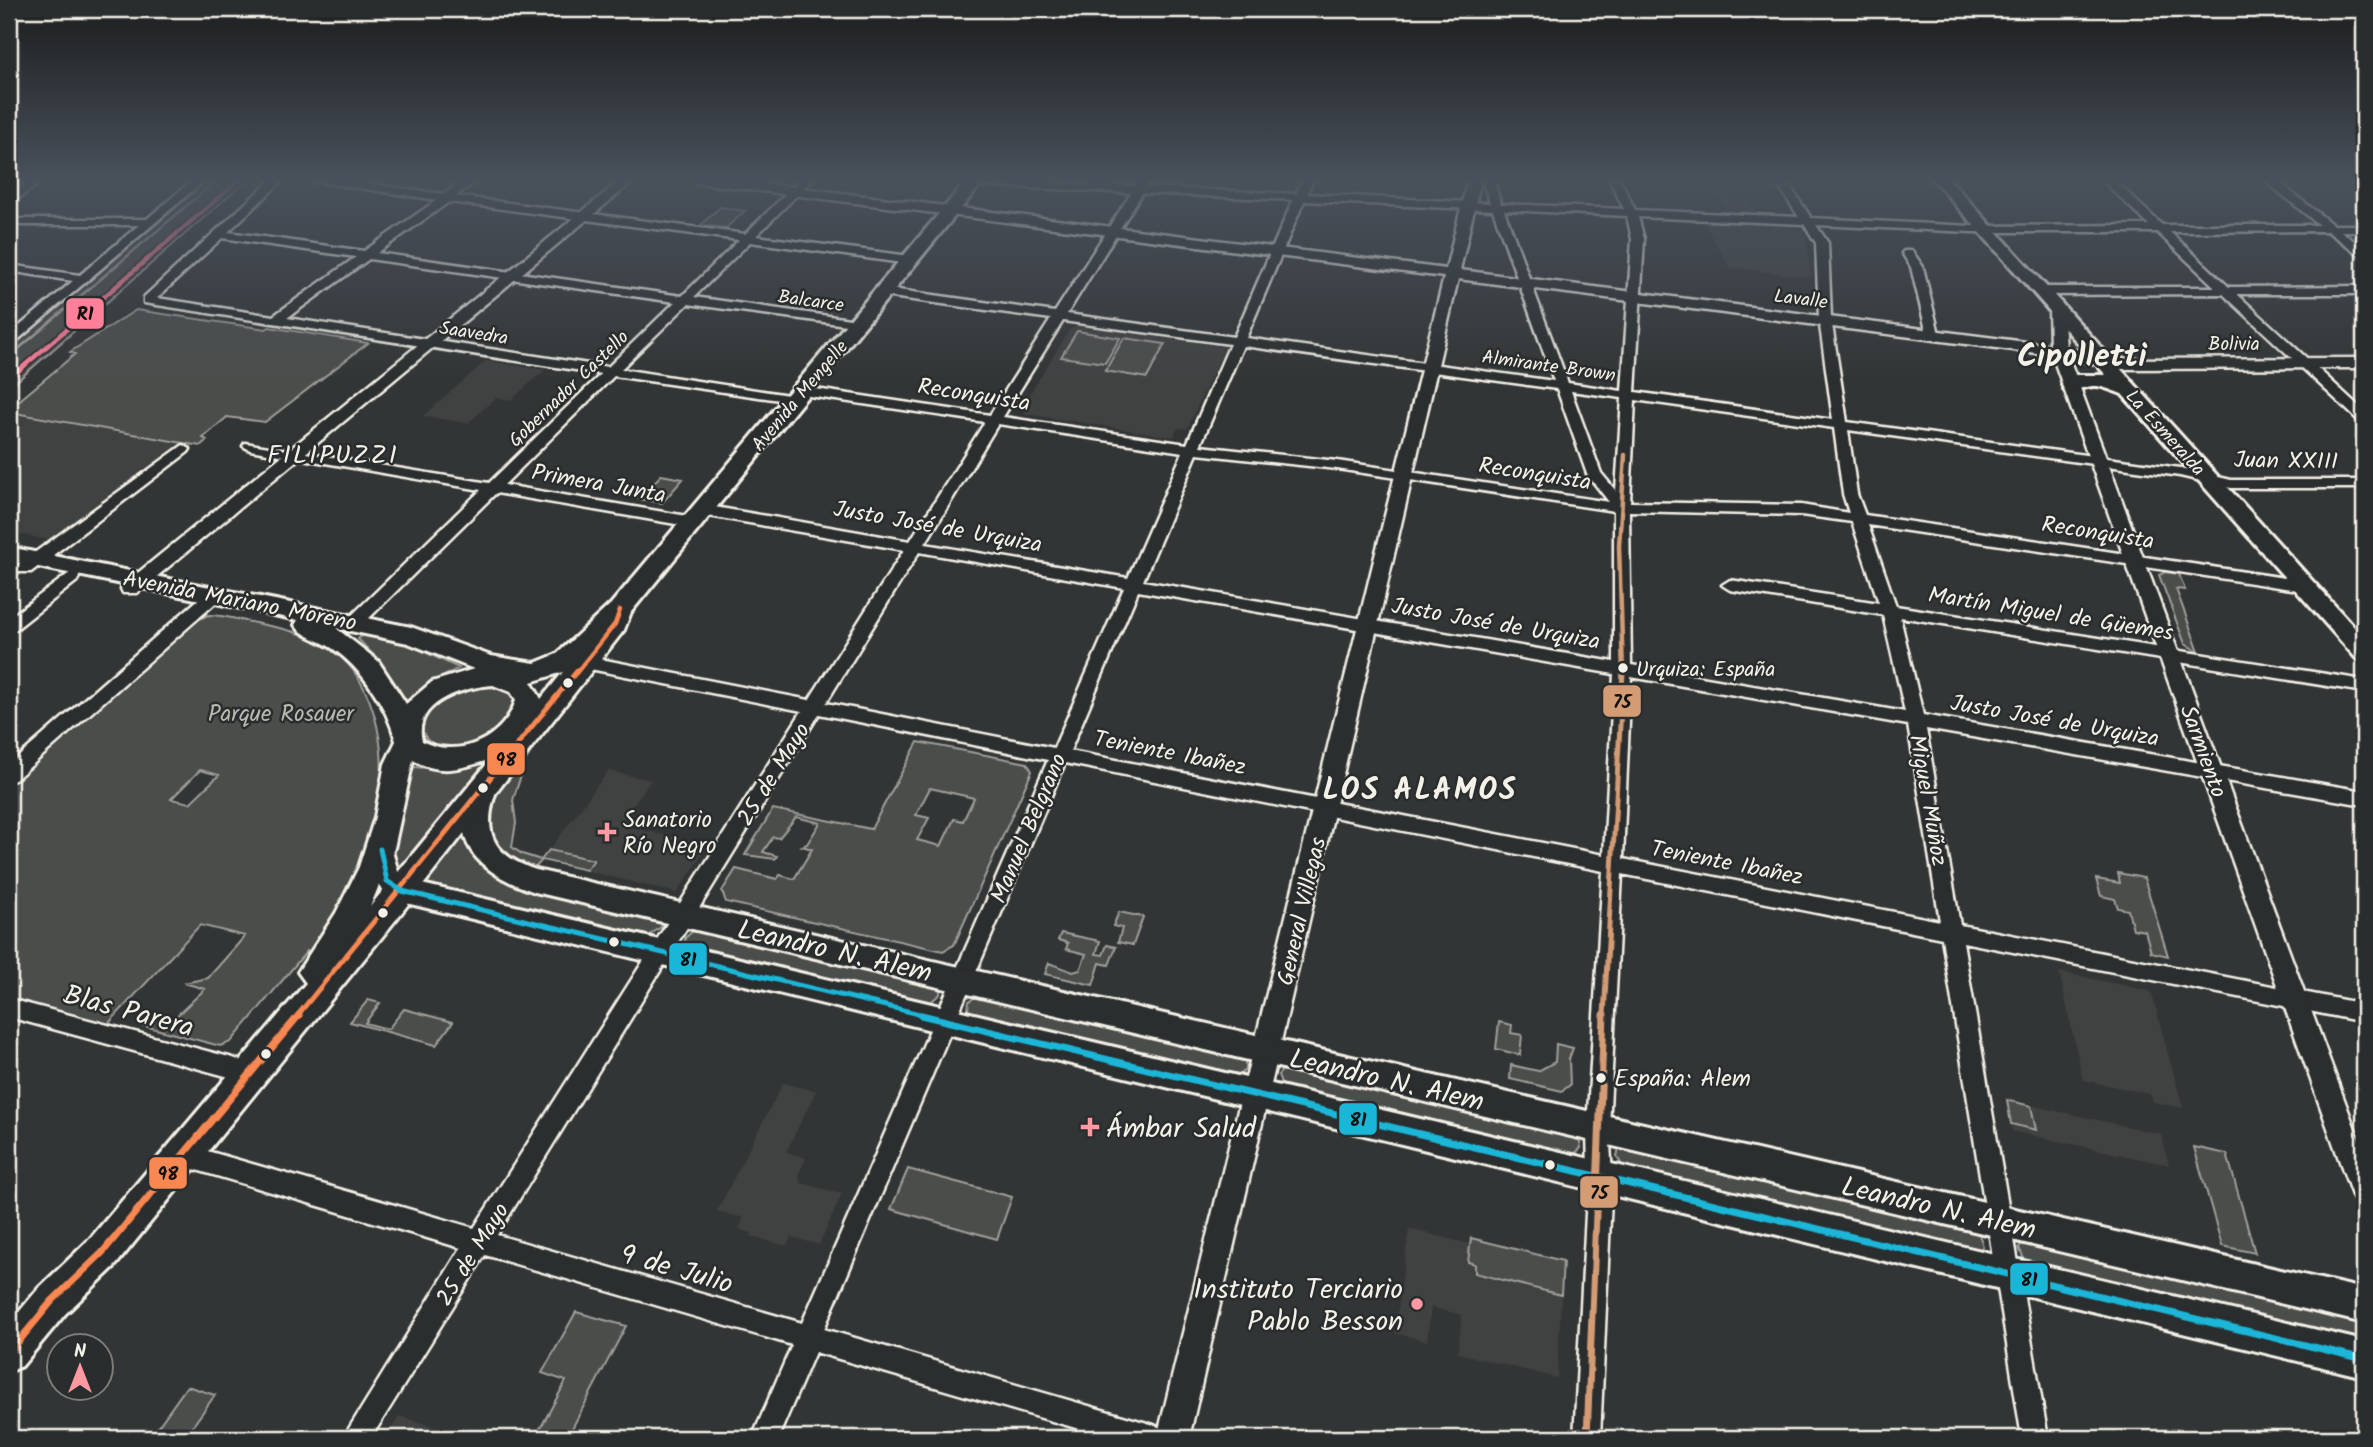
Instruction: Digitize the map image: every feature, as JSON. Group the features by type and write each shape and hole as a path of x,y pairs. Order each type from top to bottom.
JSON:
{"main road":[{"name":"Avenida Mengelle","path":"500,677 539,672 560,664 578,652 605,620 620,610 921,247"},
{"name":"La Esmeralda","path":"2000,247 2305,586 2357,635 2364,652"},
{"path":"2071,385 2078,379 2104,380 2129,391"},
{"name":"Avenida Mariano Moreno","path":"19,561 71,577 135,585"},
{"name":"Avenida Mariano Moreno","path":"19,561 209,600 354,623 420,637 468,658 508,670 537,669 560,664"},
{"name":"Avenida Mariano Moreno","path":"209,600 324,631 356,650 393,702 408,737"},
{"name":"Avenida Mengelle","path":"9,1353 52,1301 95,1261 402,891 617,622 620,610"},
{"name":"Avenida Mariano Moreno","path":"468,658 483,671 500,677"},
{"path":"493,776 519,727 529,699 522,686 500,677 464,679 436,692 415,711 408,737 425,755 451,759 481,752 519,727"},
{"name":"Avenida Mariano Moreno","path":"377,682 391,732 394,769"},
{"name":"Avenida Mengelle","path":"519,727 561,692"},
{"name":"Avenida Mengelle","path":"52,1301 83,1249 332,947 358,901 380,849 391,808 394,769 408,737"},
{"name":"Leandro N. Alem","path":"493,776 476,807 475,830 486,853 502,867 535,881 2364,1306"},
{"path":"380,849 387,881 402,891"},
{"name":"Leandro N. Alem","path":"402,891 2364,1359"}],"street":[{"path":"9,341 121,247"},
{"name":"Saavedra","path":"206,247 148,300 611,372 798,395"},
{"name":"Balcarce","path":"307,247 857,324"},
{"path":"274,321 379,247"},
{"path":"135,585 548,247"},
{"name":"Gobernador Castello","path":"354,623 739,247"},
{"path":"811,247 910,260"},
{"name":"25 de Mayo","path":"356,1438 1104,247"},
{"name":"Lavalle","path":"1232,247 1933,334 2059,351 2104,362"},
{"name":"Manuel Belgrano","path":"765,1438 948,1021 962,980 1279,247"},
{"name":"General Villegas","path":"1173,1438 1460,247"},
{"path":"1511,247 1596,478 1622,508"},
{"path":"1587,1438 1600,1176 1598,1128 1623,670 1619,552 1637,247"},
{"name":"Miguel Muñoz","path":"1822,247 1826,320 1850,494 1889,610 1915,720 2035,1438"},
{"path":"2178,247 2364,418"},
{"path":"1908,253 1916,265 1933,334"},
{"path":"9,268 82,279"},
{"path":"2040,291 2364,290"},
{"name":"Almirante Brown","path":"884,292 2099,461 2208,479"},
{"name":"Sarmiento","path":"2056,309 2059,351 2364,1190"},
{"name":"Bolivia","path":"2104,362 2364,363"},
{"name":"Reconquista","path":"798,395 1405,475 1622,508 1770,508 1857,519 2305,586"},
{"name":"Primera Junta","path":"250,446 493,488 698,516"},
{"path":"19,561 183,449"},
{"name":"Juan XXIII","path":"2208,479 2238,484 2364,484"},
{"name":"Justo José de Urquiza","path":"698,516 915,547 2364,798"},
{"path":"9,626 71,577"},
{"name":"Martín Miguel de Güemes","path":"1730,585 2364,686"},
{"path":"9,775 209,600"},
{"name":"Teniente Ibañez","path":"585,662 2364,1013"},
{"name":"Blas Parera","path":"9,1008 233,1068"},
{"name":"9 de Julio","path":"183,1155 1154,1438"}],"shaded area":[{"path":"1718,247 1807,247 1811,278 1730,267"},
{"path":"1078,326 1225,347 1187,429 1178,428 1173,437 1026,414 1021,408 1070,329"},
{"path":"486,361 545,370 511,400 496,398 468,423 423,416"},
{"path":"9,412 181,443 50,540 9,532"},
{"name":"Sanatorio Río Negro","path":"608,771 651,780 619,825 709,845 677,893 542,860"},
{"path":"2059,972 2151,991 2183,1108 2153,1102 2150,1094 2083,1080"},
{"path":"783,1083 816,1091 786,1152 806,1158 798,1175 801,1183 842,1194 819,1245 791,1237 787,1246 751,1236 752,1233 739,1229 744,1218 717,1211"},
{"path":"2007,1100 2161,1134 2169,1165 2012,1131"},
{"path":"1409,1229 1470,1244 1471,1238 1563,1261 1557,1378 1458,1353 1462,1315 1431,1307 1427,1341 1395,1333"},
{"path":"399,1416 471,1438 386,1438"}],"green space":[{"path":"130,247 171,247 9,388 9,349"},
{"path":"136,310 368,343 265,422 227,417 203,438 207,440 200,446 9,412 9,409 75,354 70,352"},
{"path":"1077,331 1120,338 1105,363 1061,357"},
{"path":"1124,338 1165,344 1147,378 1105,371"},
{"path":"661,475 683,479 662,503 639,499"},
{"path":"2165,572 2179,574 2185,590 2176,589 2199,652 2185,644 2159,575"},
{"name":"Parque Rosauer","path":"208,615 232,618 294,632 330,648 347,663 360,682 370,703 381,749 382,773 376,818 365,854 341,904 314,953 307,951 231,1042 220,1046 144,1026 151,1019 169,1023 205,989 184,983 208,978 245,936 200,925 107,1025 9,998 9,784 195,621","holes":["200,770 219,775 190,803 171,799"]},
{"path":"363,634 410,645 459,668 433,682 404,704 377,659 358,639"},
{"path":"485,685 503,688 514,698 511,719 482,740 461,748 438,746 427,740 421,728 425,717 437,702"},
{"path":"918,742 1027,763 1032,771 954,945 943,951 726,902 722,891 736,869 777,879 780,875 794,879 812,849 802,846 807,844 820,823 796,817 779,838 773,837 763,852 777,856 775,859 745,855 773,809 871,829","holes":["930,788 974,798 963,821 954,819 941,846 917,840 929,818 916,815"]},
{"path":"527,746 534,747 526,760 513,800 516,823 512,847 522,854 541,860 549,850 594,860 586,870 542,860 535,868 523,865 504,853 491,835 487,813 491,794"},
{"path":"497,757 399,872 395,871 390,861 412,767 448,769"},
{"path":"462,827 471,844 662,922 661,927 646,938 421,885"},
{"path":"2118,873 2144,878 2168,956 2151,952 2145,931 2133,929 2128,910 2118,908 2115,899 2101,896 2096,879 2120,883"},
{"path":"1119,912 1143,917 1133,945 1118,942 1122,928 1113,926"},
{"path":"695,929 940,987 940,994 927,1005 685,947 685,938"},
{"path":"1061,933 1100,941 1096,954 1103,955 1107,945 1116,947 1109,965 1100,963 1093,985 1045,974 1049,963 1073,972 1080,970 1086,954 1066,949 1068,943 1058,940"},
{"path":"981,994 1242,1055 1247,1068 1236,1079 971,1016 969,1001"},
{"path":"368,1000 380,1003 365,1023 388,1029 404,1009 453,1022 436,1045 350,1022"},
{"path":"1499,1022 1512,1025 1511,1033 1522,1035 1520,1055 1496,1049"},
{"path":"1556,1044 1573,1048 1569,1059 1570,1085 1562,1091 1510,1079 1511,1065 1538,1071 1555,1062"},
{"path":"1285,1067 1579,1136 1581,1148 1572,1156 1283,1089 1278,1075"},
{"path":"2007,1100 2031,1106 2036,1130 2011,1124"},
{"path":"1620,1146 1978,1231 1983,1246 1978,1252 1623,1168 1617,1156"},
{"path":"2194,1147 2227,1154 2255,1253 2222,1246"},
{"path":"908,1169 1012,1197 997,1239 891,1209"},
{"path":"1471,1238 1563,1261 1561,1295 1475,1273 1475,1264 1468,1262"},
{"path":"2035,1238 2364,1317 2364,1349 2038,1270 2025,1261 2019,1248 2023,1240"},
{"path":"576,1312 626,1326 567,1438 535,1438 566,1381 542,1373"},
{"path":"187,1386 215,1395 184,1438 150,1438"}],"waterway":[{"path":"9,357 139,247"}],"transit line":[{"name":"R1","path":"9,379 162,247"},
{"name":"75","path":"1587,1438 1600,1176 1598,1128 1623,677 1619,546 1625,455"},
{"name":"98","path":"9,1353 52,1301 102,1253 387,908 615,624 620,610"},
{"name":"81","path":"380,849 387,881 402,891 2364,1359"}],"place":[{"name":"Urquiza: España","path":"1623,668"},
{"name":"Sanatorio Río Negro","path":"607,832"},
{"name":"España: Alem","path":"1601,1078"},
{"name":"Ámbar Salud","path":"1090,1127"},
{"name":"Instituto Terciario Pablo Besson","path":"1417,1304"}],"district":[{"name":"Cipolletti","path":"2082,355"},
{"name":"FILIPUZZI","path":"333,454"},
{"name":"LOS ALAMOS","path":"1420,789"}]}
